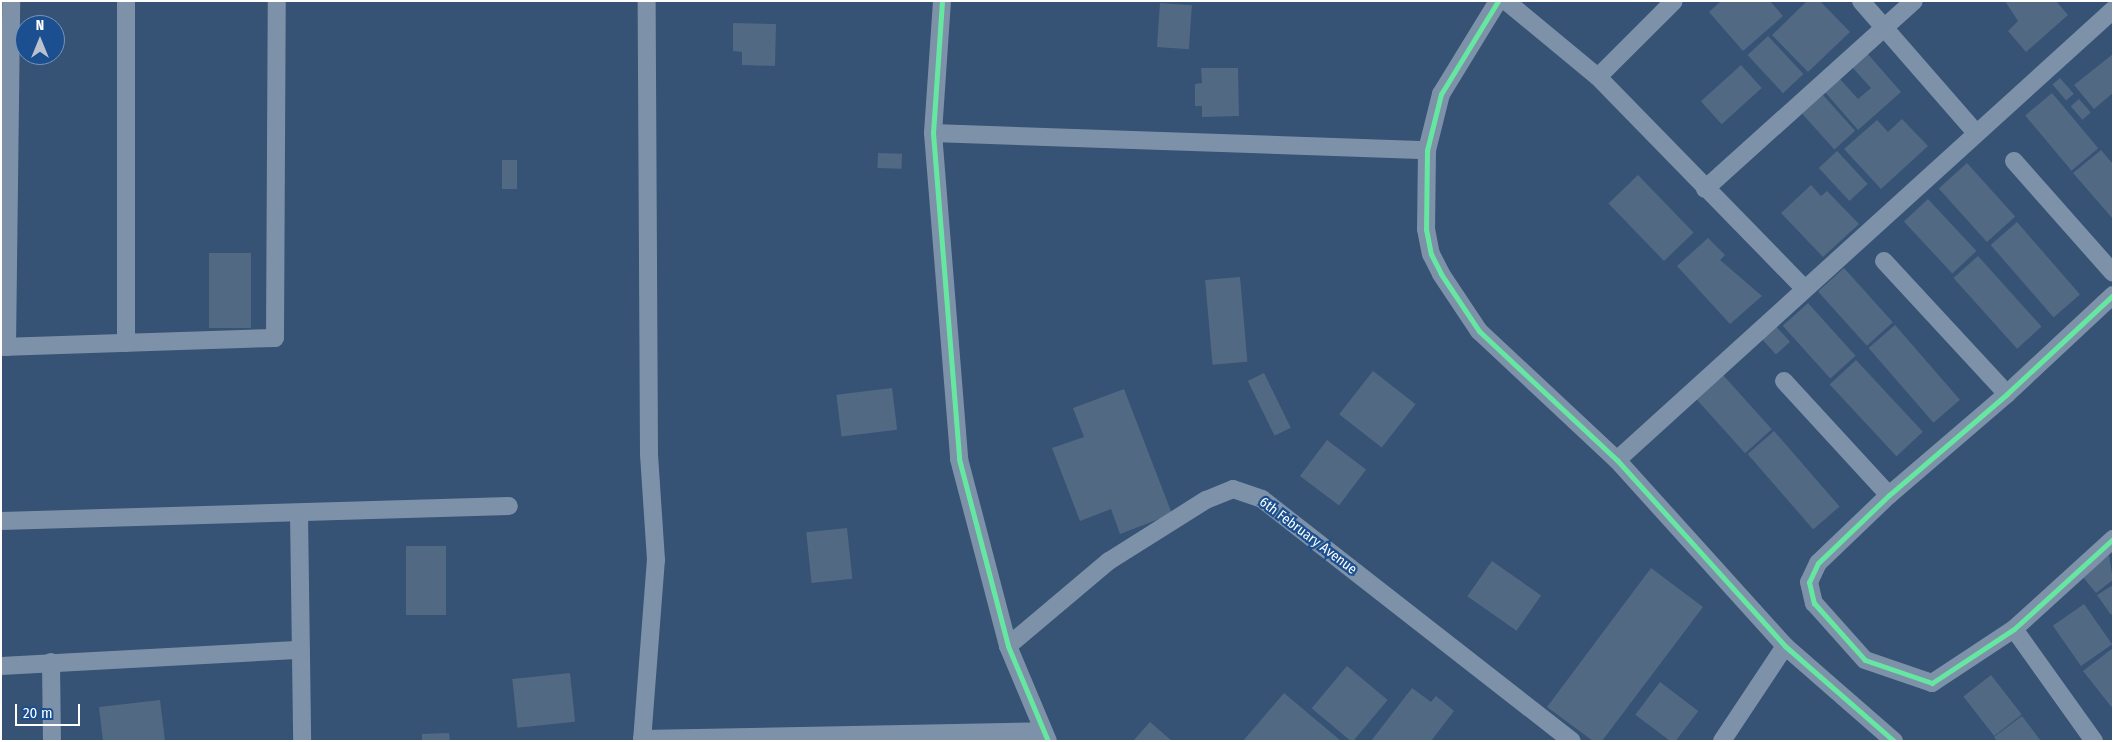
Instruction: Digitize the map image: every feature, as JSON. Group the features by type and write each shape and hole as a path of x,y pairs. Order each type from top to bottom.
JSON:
{"street":[{"path":"10,1 5,130 4,347 275,338 276,1"},
{"path":"126,1 126,343"},
{"path":"647,1 649,454 656,560 642,740 1046,736 1008,646 960,459 934,134 942,1"},
{"path":"1498,1 1441,94 1427,150 1423,191 1430,254 1454,299 1479,331 1617,460 1785,646 1894,741"},
{"path":"1506,1 1598,77 1705,189 1803,287"},
{"path":"1598,77 1674,1"},
{"path":"1861,1 1976,133"},
{"path":"1705,189 1914,1"},
{"path":"1617,460 1803,287 2113,10"},
{"path":"934,134 1427,150"},
{"path":"2014,161 2113,273"},
{"path":"1884,261 2007,394"},
{"path":"2113,295 2007,394 1889,495 1818,563 1809,582 1814,603 1865,660 1932,682 2014,629 2113,539"},
{"path":"1784,380 1889,495"},
{"name":"6th February Avenue","path":"1008,646 1109,561 1206,500 1233,489 1262,499 1572,741"},
{"path":"1,522 509,506"},
{"path":"299,514 302,741"},
{"path":"2014,629 2094,741"},
{"path":"1722,741 1785,646"},
{"path":"1,666 301,650"},
{"path":"51,662 52,741"}],"building":[{"path":"1721,1 1770,1 1783,16 1743,51 1709,12"},
{"path":"1807,1 1820,1 1850,32 1808,72 1772,35"},
{"path":"2005,1 2056,1 2068,15 2026,52 2008,31 2018,21"},
{"path":"1160,3 1192,5 1189,49 1157,47"},
{"path":"733,23 776,24 775,66 742,65 742,52 733,51"},
{"path":"1768,36 1803,74 1783,93 1748,55"},
{"path":"1867,53 1901,92 1858,130 1824,91 1839,78 1858,99 1871,88 1852,67"},
{"path":"2113,54 2113,93 2094,109 2074,85"},
{"path":"1741,65 1762,88 1722,124 1701,101"},
{"path":"1201,68 1238,68 1239,116 1202,117 1202,106 1195,106 1195,84 1202,83"},
{"path":"2060,78 2074,94 2066,100 2052,85"},
{"path":"2052,93 2098,148 2071,171 2025,115"},
{"path":"1823,95 1855,131 1834,149 1802,114"},
{"path":"2079,99 2091,113 2083,120 2071,106"},
{"path":"1902,119 1928,146 1881,189 1844,149 1877,120 1888,132"},
{"path":"2101,150 2113,164 2113,219 2073,173"},
{"path":"1837,151 1868,184 1849,201 1819,168"},
{"path":"878,153 902,154 901,169 877,168"},
{"path":"502,160 517,160 517,189 502,189"},
{"path":"1967,163 2015,217 1987,242 1939,188"},
{"path":"1638,175 1694,233 1664,261 1609,203"},
{"path":"1811,185 1821,196 1827,191 1859,224 1823,257 1781,213"},
{"path":"1928,199 1976,251 1952,273 1904,222"},
{"path":"2017,222 2080,294 2054,317 1991,245"},
{"path":"1708,238 1725,255 1720,260 1762,296 1730,324 1677,266"},
{"path":"209,253 251,253 251,328 209,328"},
{"path":"1978,256 2042,327 2017,349 1953,278"},
{"path":"1844,268 1893,322 1867,346 1818,291"},
{"path":"1240,277 1247,362 1213,365 1205,280"},
{"path":"1808,303 1856,356 1830,379 1783,326"},
{"path":"1774,324 1790,342 1776,355 1760,337"},
{"path":"1895,325 1960,400 1934,423 1869,348"},
{"path":"1856,360 1923,432 1897,456 1830,385"},
{"path":"1373,371 1416,404 1382,448 1339,414"},
{"path":"1264,373 1291,428 1275,436 1248,381"},
{"path":"1723,375 1772,429 1745,453 1696,399"},
{"path":"892,388 897,430 842,437 836,395"},
{"path":"1124,389 1172,514 1120,534 1111,509 1080,521 1052,448 1084,437 1073,408"},
{"path":"1774,431 1840,506 1813,529 1748,454"},
{"path":"1327,440 1366,469 1339,505 1300,476"},
{"path":"847,528 852,579 812,583 806,532"},
{"path":"406,546 446,546 446,615 406,615"},
{"path":"2109,555 2113,580 2096,593 2082,576"},
{"path":"1492,561 1541,595 1516,631 1467,596"},
{"path":"1651,568 1703,607 1602,741 1593,741 1547,707"},
{"path":"2113,585 2113,613 2111,615 2097,595"},
{"path":"2084,604 2112,644 2081,666 2053,626"},
{"path":"2113,648 2113,709 2083,671"},
{"path":"1347,666 1388,700 1353,741 1351,741 1312,708"},
{"path":"570,673 575,722 517,728 512,679"},
{"path":"1991,675 2022,714 1994,736 1963,697"},
{"path":"1660,682 1698,711 1676,741 1670,741 1635,715"},
{"path":"1412,688 1431,702 1436,696 1454,711 1431,741 1371,741"},
{"path":"1284,693 1341,741 1243,741"},
{"path":"160,700 165,741 103,741 99,707"},
{"path":"2022,716 2041,741 1997,741 1994,737"},
{"path":"1150,722 1172,741 1133,741"},
{"path":"449,733 450,741 422,741 422,734"}],"cycle path":[{"path":"942,1 933,133 959,459 1008,646 1048,741"},
{"path":"1498,1 1441,94 1427,150 1426,229 1431,254 1441,274 1479,331 1617,460 1785,646 1894,741"},
{"path":"2113,295 2007,394 1889,495 1818,563 1809,582 1814,603 1865,660 1932,683 2014,629 2113,539"}]}
